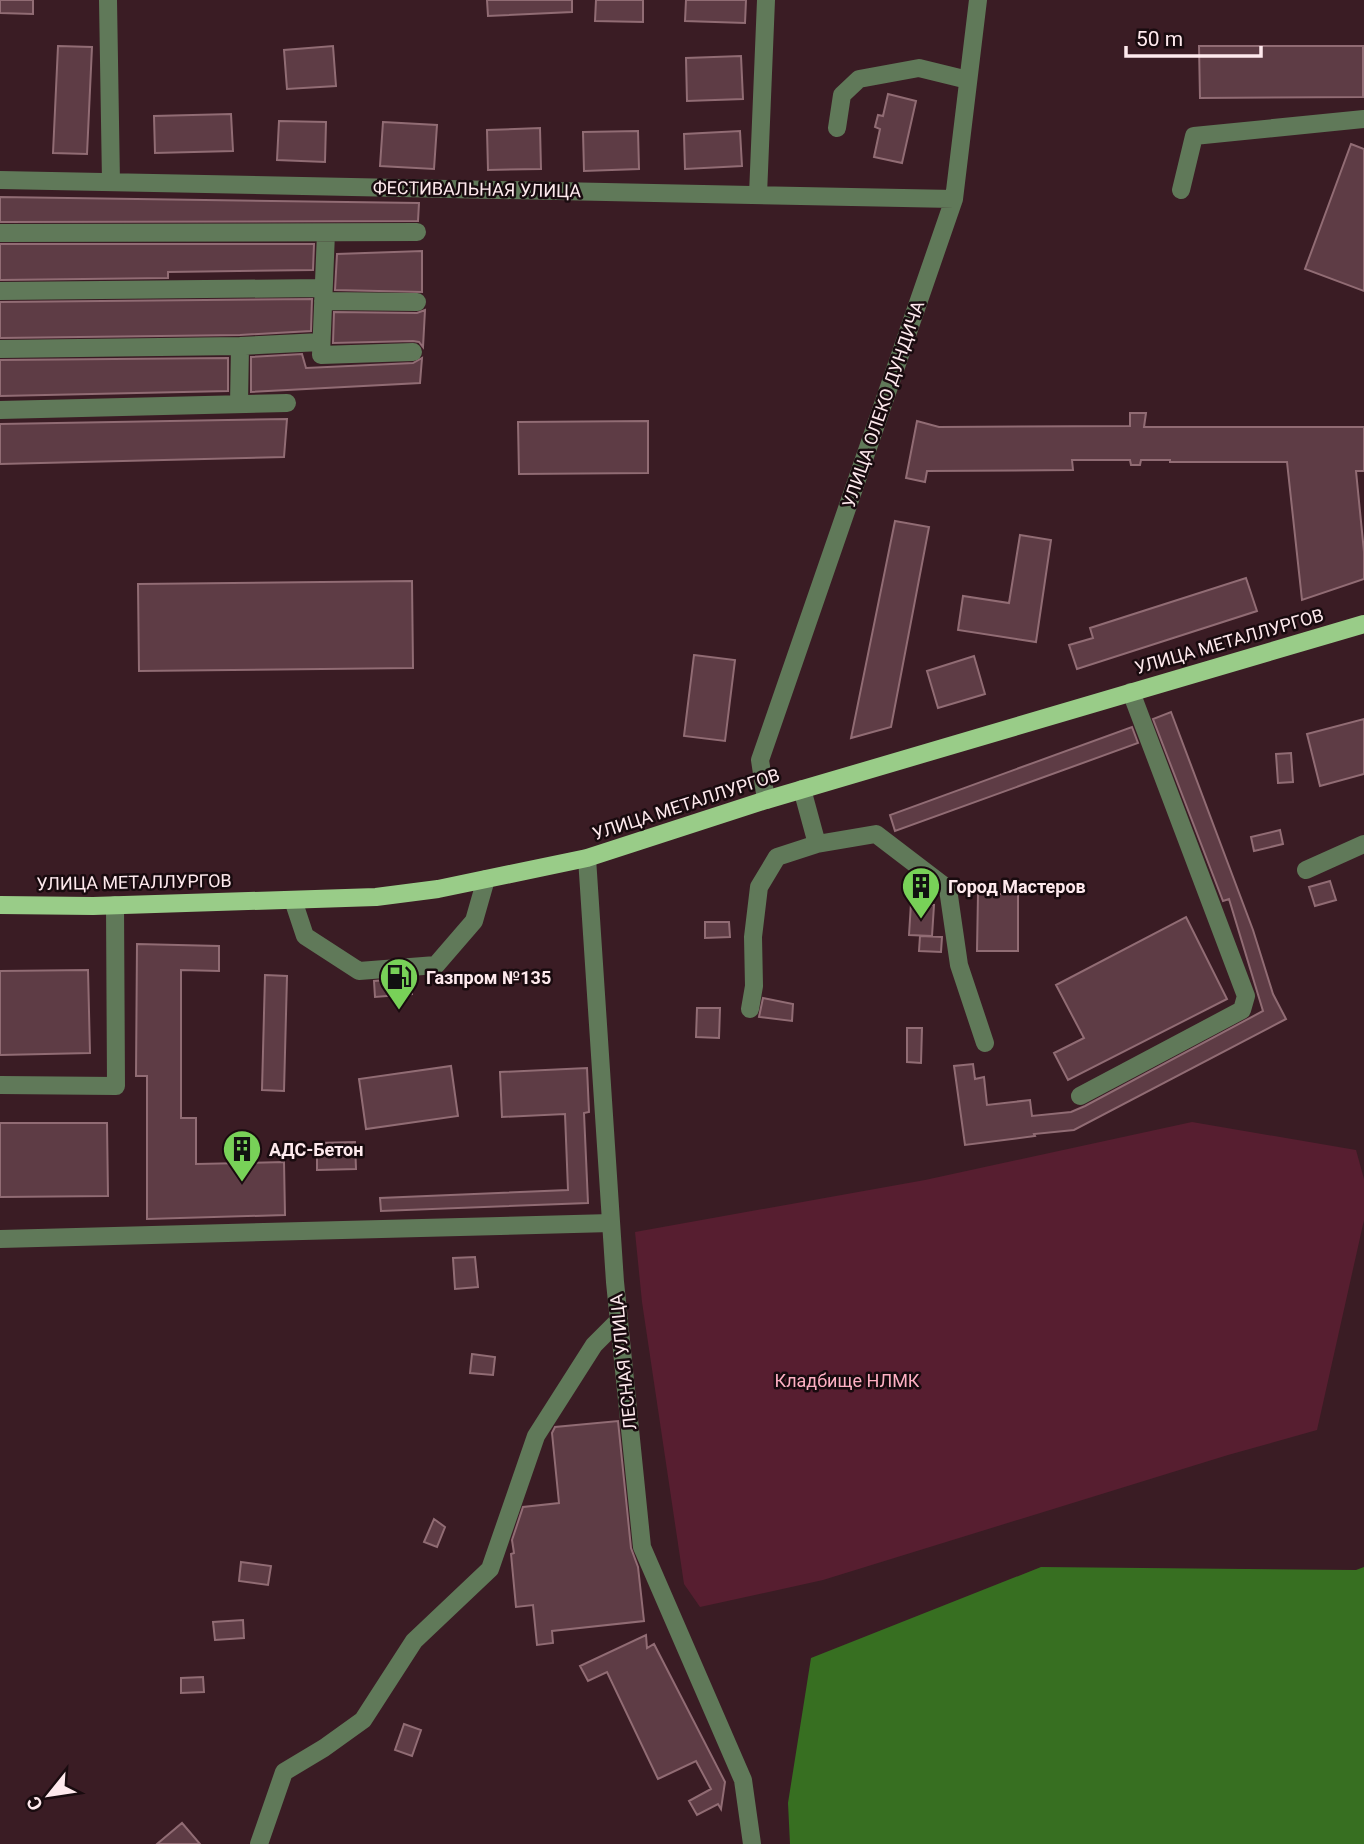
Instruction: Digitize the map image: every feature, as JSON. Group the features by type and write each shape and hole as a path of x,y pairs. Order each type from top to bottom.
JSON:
{"main road":[{"name":"УЛИЦА МЕТАЛЛУРГОВ","path":"0,905 116,905 376,897 438,889 587,858 765,800 1364,624"}],"street":[{"path":"108,0 111,182"},
{"path":"758,195 766,0"},
{"name":"УЛИЦА ОЛЕКО ДУНДИЧА","path":"765,800 760,760 954,199 978,0"},
{"path":"837,128 842,95 859,79 919,68 968,80"},
{"path":"1181,190 1194,136 1364,119"},
{"name":"ФЕСТИВАЛЬНАЯ УЛИЦА","path":"0,180 954,199"},
{"path":"0,233 416,232"},
{"path":"326,233 321,355 413,352"},
{"path":"0,291 323,294 417,302"},
{"path":"0,349 240,346 321,342"},
{"path":"239,404 240,346"},
{"path":"0,410 287,403"},
{"path":"1080,1096 1242,1010 1245,996 1131,692"},
{"path":"802,789 817,844"},
{"path":"750,1009 754,986 753,937 759,887 777,857 817,844 876,834 948,889 959,965 985,1042"},
{"path":"1306,870 1364,844"},
{"name":"ЛЕСНАЯ УЛИЦА","path":"587,858 611,1223 642,1547 743,1780 752,1844"},
{"path":"293,900 305,936 359,971 436,965 474,921 486,879"},
{"path":"0,1085 116,1086 116,905"},
{"path":"0,1239 611,1223"},
{"path":"259,1844 284,1772 363,1720 414,1641 490,1569 537,1436 594,1345 619,1320"}],"green space":[{"name":"Кладбище НЛМК","path":"1192,1122 1356,1150 1364,1179 1364,1220 1317,1430 823,1580 700,1607 684,1584 642,1302 635,1232 925,1180"}],"shaded area":[{"path":"1041,1567 1356,1570 1364,1567 1364,1844 790,1844 788,1803 811,1658"}],"building":[{"path":"0,0 33,0 33,14 0,13"},
{"path":"487,0 572,0 572,12 488,16"},
{"path":"596,0 643,0 643,22 595,21"},
{"path":"686,0 746,0 745,23 685,21"},
{"path":"58,46 92,47 87,154 53,153"},
{"path":"333,46 336,86 287,89 284,50"},
{"path":"1199,46 1363,46 1363,97 1200,98"},
{"path":"741,56 743,99 687,101 686,58"},
{"path":"888,94 916,101 902,163 874,157 880,129 875,127 878,115 883,116"},
{"path":"231,114 233,151 155,153 154,116"},
{"path":"279,121 326,122 325,162 277,160"},
{"path":"383,122 437,125 434,169 380,166"},
{"path":"540,128 541,169 488,170 487,130"},
{"path":"638,131 639,169 584,171 583,132"},
{"path":"740,131 742,166 685,169 684,134"},
{"path":"1351,144 1364,149 1364,291 1305,269"},
{"path":"0,197 419,203 418,221 0,222"},
{"path":"0,244 314,244 313,270 168,272 168,278 0,280"},
{"path":"422,251 422,292 335,290 337,254"},
{"path":"312,299 311,331 240,335 0,338 0,302"},
{"path":"425,310 423,347 419,342 413,341 333,343 334,312 417,313"},
{"path":"302,354 306,368 413,363 422,358 420,383 251,392 251,357"},
{"path":"228,358 228,391 0,396 0,360"},
{"path":"1130,413 1146,413 1144,427 1364,427 1364,471 1356,471 1364,579 1302,600 1287,462 1141,460 1140,465 1131,465 1130,460 1072,460 1073,470 927,471 925,482 906,478 917,421 939,427 1130,426"},
{"path":"287,419 284,457 0,464 0,424"},
{"path":"648,421 648,473 519,474 518,422"},
{"path":"895,521 929,527 891,727 851,738"},
{"path":"1020,535 1051,540 1036,642 958,630 963,596 1009,603"},
{"path":"1246,578 1257,611 1077,669 1069,645 1093,638 1090,628"},
{"path":"412,581 413,668 139,671 138,584"},
{"path":"694,655 735,660 725,741 684,736"},
{"path":"974,656 985,694 938,708 927,671"},
{"path":"1171,712 1253,930 1273,994 1286,1019 1074,1130 965,1145 954,1066 973,1064 975,1079 984,1077 987,1105 1030,1100 1032,1116 1071,1112 1263,1011 1229,899 1223,901 1153,719"},
{"path":"1364,719 1364,774 1320,786 1307,734"},
{"path":"1132,727 1138,743 895,831 890,815"},
{"path":"1291,753 1293,782 1278,783 1276,754"},
{"path":"1280,830 1283,844 1254,851 1251,837"},
{"path":"1330,881 1336,900 1315,906 1309,887"},
{"path":"978,894 1018,894 1018,951 977,951"},
{"name":"Город Мастеров","path":"911,903 934,905 932,936 909,935"},
{"path":"1186,917 1227,999 1068,1080 1054,1053 1084,1038 1056,985"},
{"path":"705,922 729,922 730,937 705,938"},
{"path":"920,936 942,937 941,952 919,951"},
{"path":"137,944 219,946 219,971 181,970 181,1118 196,1118 196,1164 284,1162 285,1215 147,1219 147,1076 136,1076"},
{"path":"88,970 90,1053 0,1055 0,971"},
{"path":"265,975 287,976 284,1091 262,1090"},
{"path":"411,978 412,994 375,997 374,981"},
{"path":"763,998 793,1004 792,1021 759,1017"},
{"path":"697,1008 720,1008 719,1038 696,1037"},
{"path":"907,1028 922,1028 921,1063 907,1062"},
{"path":"451,1066 458,1116 366,1129 359,1079"},
{"path":"587,1068 589,1112 584,1113 588,1203 381,1211 380,1198 568,1190 565,1114 502,1117 500,1072"},
{"path":"0,1123 107,1123 108,1196 0,1197"},
{"path":"355,1142 356,1169 317,1170 317,1143"},
{"path":"475,1257 478,1287 455,1289 453,1258"},
{"path":"472,1354 495,1357 493,1375 470,1373"},
{"path":"618,1421 631,1548 638,1567 644,1621 552,1631 553,1643 537,1645 533,1605 516,1607 511,1554 514,1553 512,1540 523,1507 559,1503 552,1433 555,1427"},
{"path":"434,1519 445,1527 437,1547 424,1542"},
{"path":"241,1562 271,1566 268,1585 239,1581"},
{"path":"243,1620 244,1638 215,1640 213,1622"},
{"path":"646,1635 647,1648 654,1644 725,1782 721,1809 718,1804 697,1815 689,1801 711,1789 696,1761 658,1779 607,1672 588,1681 580,1666"},
{"path":"203,1677 204,1692 181,1693 181,1678"},
{"path":"404,1724 421,1730 412,1756 395,1750"},
{"path":"182,1823 200,1844 157,1844"}],"place":[{"name":"Город Мастеров","path":"921,920"},
{"name":"Газпром №135","path":"399,1011"},
{"name":"АДС-Бетон","path":"242,1183"}]}
